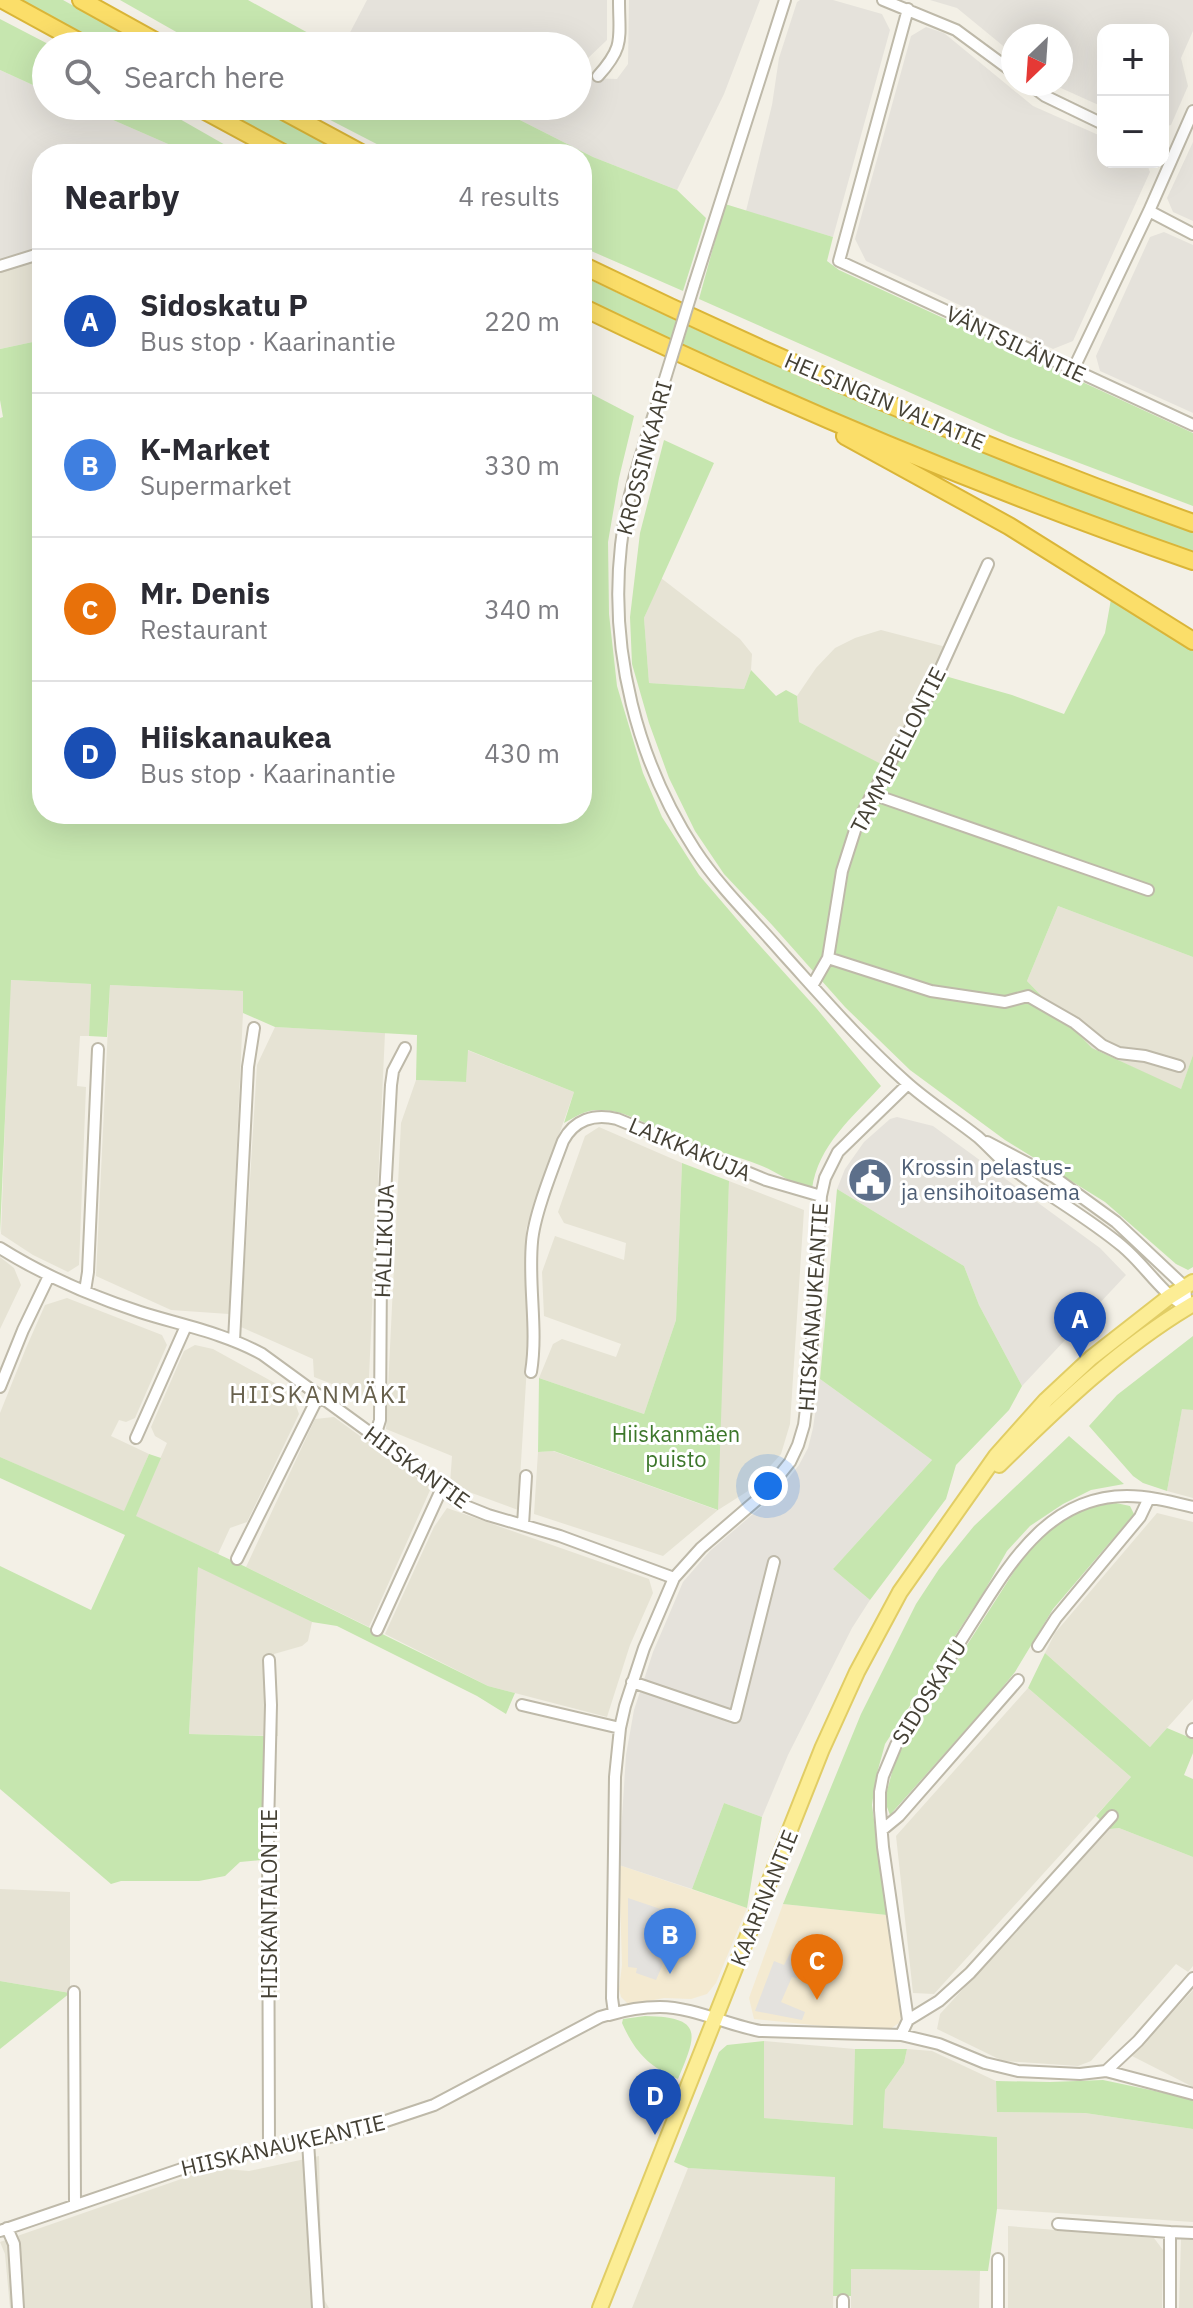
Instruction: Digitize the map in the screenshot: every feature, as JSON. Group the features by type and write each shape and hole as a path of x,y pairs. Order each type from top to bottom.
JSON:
{"highway":[{"path":"3,0 61,32"},
{"path":"81,0 139,32"},
{"path":"222,120 266,144"},
{"path":"300,120 344,144"},
{"name":"HELSINGIN VALTATIE","path":"592,270 822,376 1004,451 1192,522"},
{"name":"HELSINGIN VALTATIE","path":"592,312 781,400 988,486 1193,561"},
{"path":"781,400 1009,526 1193,641"}],"main road":[{"name":"KAARINANTIE","path":"600,2308 822,1749 857,1672 900,1592 996,1456 1046,1400 1091,1358 1189,1285"},
{"name":"KAARINANTIE","path":"960,1506 1012,1452 1106,1366 1134,1342 1190,1306"}],"street":[{"path":"598,76 618,50 619,0"},
{"name":"KROSSINKAARI","path":"785,0 634,482 621,543 619,574 624,663 632,703 650,761 697,852 837,1015 908,1084 1005,1162 1119,1244 1169,1297 1190,1306"},
{"path":"883,0 956,30 1001,63"},
{"name":"VÄNTSILÄNTIE","path":"908,9 839,261 1193,425"},
{"path":"1045,96 1097,121"},
{"path":"1169,152 1193,111"},
{"path":"1073,370 1149,211 1163,168"},
{"path":"1149,211 1193,234"},
{"path":"0,266 32,256"},
{"name":"TAMMIPELLONTIE","path":"812,986 828,958 842,871 857,824 925,703 988,564"},
{"path":"872,794 1148,890"},
{"path":"828,958 931,991 1005,1002 1028,996 1119,1053 1145,1056 1179,1066"},
{"path":"234,1341 248,1067 254,1028"},
{"name":"HALLIKUJA","path":"375,1436 380,1420 381,1269 391,1085 393,1071 405,1048"},
{"path":"85,1291 98,1049"},
{"name":"HIISKANAUKEANTIE","path":"4,2230 202,2162 382,2124 434,2105 600,2017 614,2013 612,1856 615,1777 620,1728 632,1682 654,1621 674,1578 701,1548 766,1492 790,1462 798,1445 804,1425 810,1375 821,1196 838,1152 908,1084"},
{"name":"LAIKKAKUJA","path":"531,1372 534,1346 533,1232 563,1141 577,1124 600,1116 617,1119 766,1180 821,1196"},
{"name":"KROSSINKAARI","path":"978,1138 1054,1177 1116,1222 1189,1285"},
{"name":"HIISKANTIE","path":"0,1248 49,1276 122,1306 234,1341 262,1354 417,1467 453,1498 475,1510 560,1536 674,1578"},
{"path":"0,1387 49,1276"},
{"path":"1189,1285 1190,1306"},
{"path":"136,1438 186,1326"},
{"path":"237,1559 319,1395"},
{"path":"523,1525 526,1476"},
{"path":"377,1630 442,1488"},
{"name":"SIDOSKATU","path":"908,2020 883,1847 880,1792 896,1745 1018,1553 1046,1525 1079,1507 1127,1496 1193,1507"},
{"path":"1038,1646 1066,1605 1140,1517 1149,1498"},
{"path":"632,1682 735,1717 774,1562"},
{"name":"HIISKANTALONTIE","path":"269,1660 269,2148"},
{"path":"882,1830 899,1816 1018,1680"},
{"path":"522,1705 620,1728"},
{"path":"901,2035 908,2020 939,2001 970,1973 1112,1816"},
{"path":"1106,2071 1144,2034 1193,1978"},
{"path":"74,1992 75,2204"},
{"name":"HIISKANAUKEANTIE","path":"600,2017 661,2007 760,2031 901,2035 939,2044 985,2063 1018,2071 1080,2074 1106,2071 1193,2094"},
{"path":"308,2141 318,2308"},
{"path":"1058,2224 1193,2233"},
{"path":"4,2230 14,2244 18,2308"},
{"path":"1170,2232 1170,2308"},
{"path":"998,2259 998,2308"}],"shaded area":[{"path":"367,0 607,0 607,40 592,54 592,32 350,32"},
{"path":"629,0 760,0 724,94 677,190 592,156 592,144 567,144 520,120 592,120 592,78 617,79 628,64"},
{"path":"800,0 833,0 882,14 890,30 833,237 746,211 772,105 779,58"},
{"path":"930,0 1193,0 1193,31 1181,58 1188,86 1171,125 1169,24 1097,24 1097,104 1073,93 1073,24 1001,24 1001,44 957,8"},
{"path":"926,27 944,33 1001,80 1001,96 1021,96 1033,106 1097,134 1097,168 1148,168 1150,172 1073,341 1053,349 866,261 855,239 911,36"},
{"path":"0,70 32,85 32,120 113,120 168,144 32,144 32,256 0,266"},
{"path":"1193,142 1193,221 1173,212 1167,198"},
{"path":"1164,232 1193,245 1193,413 1100,371 1096,356 1150,237"},
{"path":"32,256 32,342 0,349 0,266"},
{"path":"661,578 740,639 752,654 751,670 744,689 649,683 644,618"},
{"path":"881,630 950,648 887,768 799,722 797,696 816,668 835,648"},
{"path":"1058,906 1193,957 1193,1055 1181,1090 1092,1048 1027,981"},
{"path":"10,980 91,984 89,1036 80,1036 77,1086 86,1087 79,1265 68,1272 33,1255 1,1234"},
{"path":"110,985 244,991 229,1314 171,1310 96,1276"},
{"path":"275,1027 385,1033 368,1398 314,1377 313,1359 241,1327 257,1065"},
{"path":"467,1050 574,1092 526,1229 528,1350 518,1510 450,1485 452,1456 386,1429 401,1123 416,1080 466,1082"},
{"path":"897,1117 933,1126 1100,1248 1126,1275 1022,1386 979,1305 964,1266 837,1189 845,1169 864,1142 890,1119"},
{"path":"599,1127 682,1163 676,1320 644,1414 539,1378 553,1344 562,1339 616,1357 621,1344 544,1316 542,1272 555,1236 624,1260 626,1243 564,1223 558,1212 585,1136"},
{"path":"729,1181 804,1210 790,1424 781,1454 748,1491 718,1510 663,1556 534,1514 538,1452 553,1451 717,1510"},
{"path":"0,1257 14,1268 21,1285 0,1329"},
{"path":"67,1298 162,1335 167,1345 135,1418 126,1422 119,1420 111,1436 149,1454 124,1512 0,1457 0,1413 26,1348 45,1305"},
{"path":"195,1345 213,1349 291,1392 299,1414 247,1522 230,1528 218,1554 135,1516 167,1443 155,1436 151,1427 184,1351"},
{"path":"820,1379 932,1460 833,1569 870,1600 852,1628 788,1755 762,1817 724,1803 692,1889 619,1865 626,1755 634,1710 653,1652 683,1582 710,1551 775,1495 799,1465 808,1448 813,1428"},
{"path":"1182,1408 1193,1410 1193,1498 1167,1491"},
{"path":"334,1417 431,1488 369,1627 246,1567 315,1419"},
{"path":"447,1508 649,1579 653,1593 630,1645 607,1717 488,1686 385,1634 434,1527"},
{"path":"1157,1513 1193,1522 1193,1699 1150,1747 1045,1653 1055,1633"},
{"path":"198,1566 312,1622 308,1641 302,1646 274,1654 278,1736 189,1734"},
{"path":"1028,1688 1131,1777 934,1994 913,1993 896,1836"},
{"path":"1119,1828 1193,1857 1193,1966 1188,1972 1176,1964 1091,2061 1078,2066 1003,2061 937,2029 940,2014 1110,1829"},
{"path":"619,1865 747,1908 716,1983 707,1994 691,1999 664,1998 629,2005 621,1997"},
{"path":"0,1889 70,1892 70,1993 0,1981"},
{"path":"628,1898 690,1919 685,1931 678,1929 656,1980 636,1973 637,1968 628,1967"},
{"path":"783,1904 887,1915 903,2009 899,2023 880,2032 754,2019 749,1998"},
{"path":"792,1949 807,1955 797,1978 792,1977 781,2002 805,2012 802,2020 755,2011 774,1961 784,1965"},
{"path":"1193,1990 1193,2087 1132,2056"},
{"path":"764,2041 855,2049 854,2125 763,2118"},
{"path":"907,2049 932,2051 996,2081 998,2112 1085,2113 1193,2129 1193,2222 997,2209 997,2137 883,2128 885,2090 904,2063"},
{"path":"319,2156 322,2296 329,2308 10,2308 5,2254 0,2242 213,2168 249,2171"},
{"path":"688,2168 836,2176 833,2308 632,2308"},
{"path":"1008,2226 1154,2238 1163,2250 1162,2308 1008,2308"},
{"path":"1181,2239 1193,2240 1193,2308 1179,2308"},
{"path":"851,2269 980,2271 979,2308 851,2308"}],"green space":[{"path":"22,0 63,0 121,32 78,32"},
{"path":"120,0 248,0 306,32 176,32"},
{"path":"0,19 32,36 32,85 0,70"},
{"path":"113,120 182,120 224,144 168,144"},
{"path":"238,120 282,120 326,144 282,144"},
{"path":"330,120 520,120 567,144 377,144"},
{"path":"592,156 677,190 706,218 683,291 592,251"},
{"path":"725,204 833,237 827,261 839,270 1193,433 1193,506 1008,436 699,299"},
{"path":"592,281 898,418 1193,531 1193,552 960,465 592,305"},
{"path":"32,342 32,824 592,824 592,394 634,416 608,542 609,614 617,686 643,773 662,817 699,875 881,1086 829,1145 821,1159 812,1189 762,1166 673,1136 617,1112 589,1111 564,1123 574,1092 468,1050 466,1082 416,1080 417,1035 275,1027 243,1013 243,991 110,985 107,1037 89,1036 91,984 11,980 0,1233 0,418 3,417 0,349"},
{"path":"664,440 714,463 644,618 649,683 744,689 751,670 776,696 786,690 797,696 799,722 887,767 938,674 1064,714 1105,633 1111,599 1193,651 1193,957 1058,906 1027,981 1092,1048 1181,1089 1193,1055 1193,1267 1188,1270 1176,1264 1105,1202 1005,1140 910,1070 845,1007 724,874 695,831 669,778 632,664 630,617 640,533"},
{"name":"Hiiskanmäen puisto","path":"682,1163 729,1181 718,1510 554,1451 538,1452 539,1378 644,1414 676,1320"},
{"path":"837,1189 964,1266 979,1305 1022,1386 1009,1410 956,1465 946,1499 870,1600 833,1569 932,1460 820,1379"},
{"path":"1193,1336 1193,1410 1182,1409 1167,1491 1133,1476 1089,1426 1117,1395"},
{"path":"1069,1436 1124,1484 1091,1490 1063,1504 1030,1526 1007,1551 885,1744 872,1805 887,1915 783,1904 861,1714 916,1604 939,1569 974,1526"},
{"path":"149,1454 161,1458 136,1516 488,1686 515,1693 506,1714 477,1696 337,1626 312,1622 198,1567 189,1734 265,1736 261,1860 240,1862 225,1876 199,1881 121,1881 111,1884 0,1789 0,1566 91,1610 125,1535 0,1478 0,1457 124,1511"},
{"path":"1116,1503 1130,1506 1134,1514 1053,1609 1015,1672 890,1815 887,1791 895,1761 1020,1562 1041,1535 1063,1519 1089,1507"},
{"path":"1045,1653 1150,1747 1167,1728 1193,1739 1193,1753 1184,1775 1193,1779 1193,1857 1119,1828 1110,1829 1096,1816 1131,1777 1028,1688"},
{"path":"724,1803 762,1817 747,1908 692,1889"},
{"path":"0,1981 70,1993 0,2049"},
{"path":"645,2016 678,2020 691,2031 689,2050 678,2079 644,2057 622,2023 623,2019"},
{"path":"764,2041 764,2118 853,2125 855,2049 907,2049 904,2063 885,2090 883,2128 997,2137 997,2209 988,2271 851,2269 851,2296 833,2296 835,2177 688,2168 674,2162 719,2052 727,2045"},
{"path":"1103,2080 1193,2099 1193,2129 1085,2113 997,2112 996,2081"}],"place":[{"name":"Krossin pelastus- ja ensihoitoasema","path":"870,1180"},
{"name":"Sidoskatu P","path":"1080,1358"},
{"name":"K-Market","path":"670,1974"},
{"name":"Mr. Denis","path":"817,2000"},
{"name":"Hiiskanaukea","path":"655,2135"}],"district":[{"name":"HIISKANMÄKI","path":"319,1395"}]}
